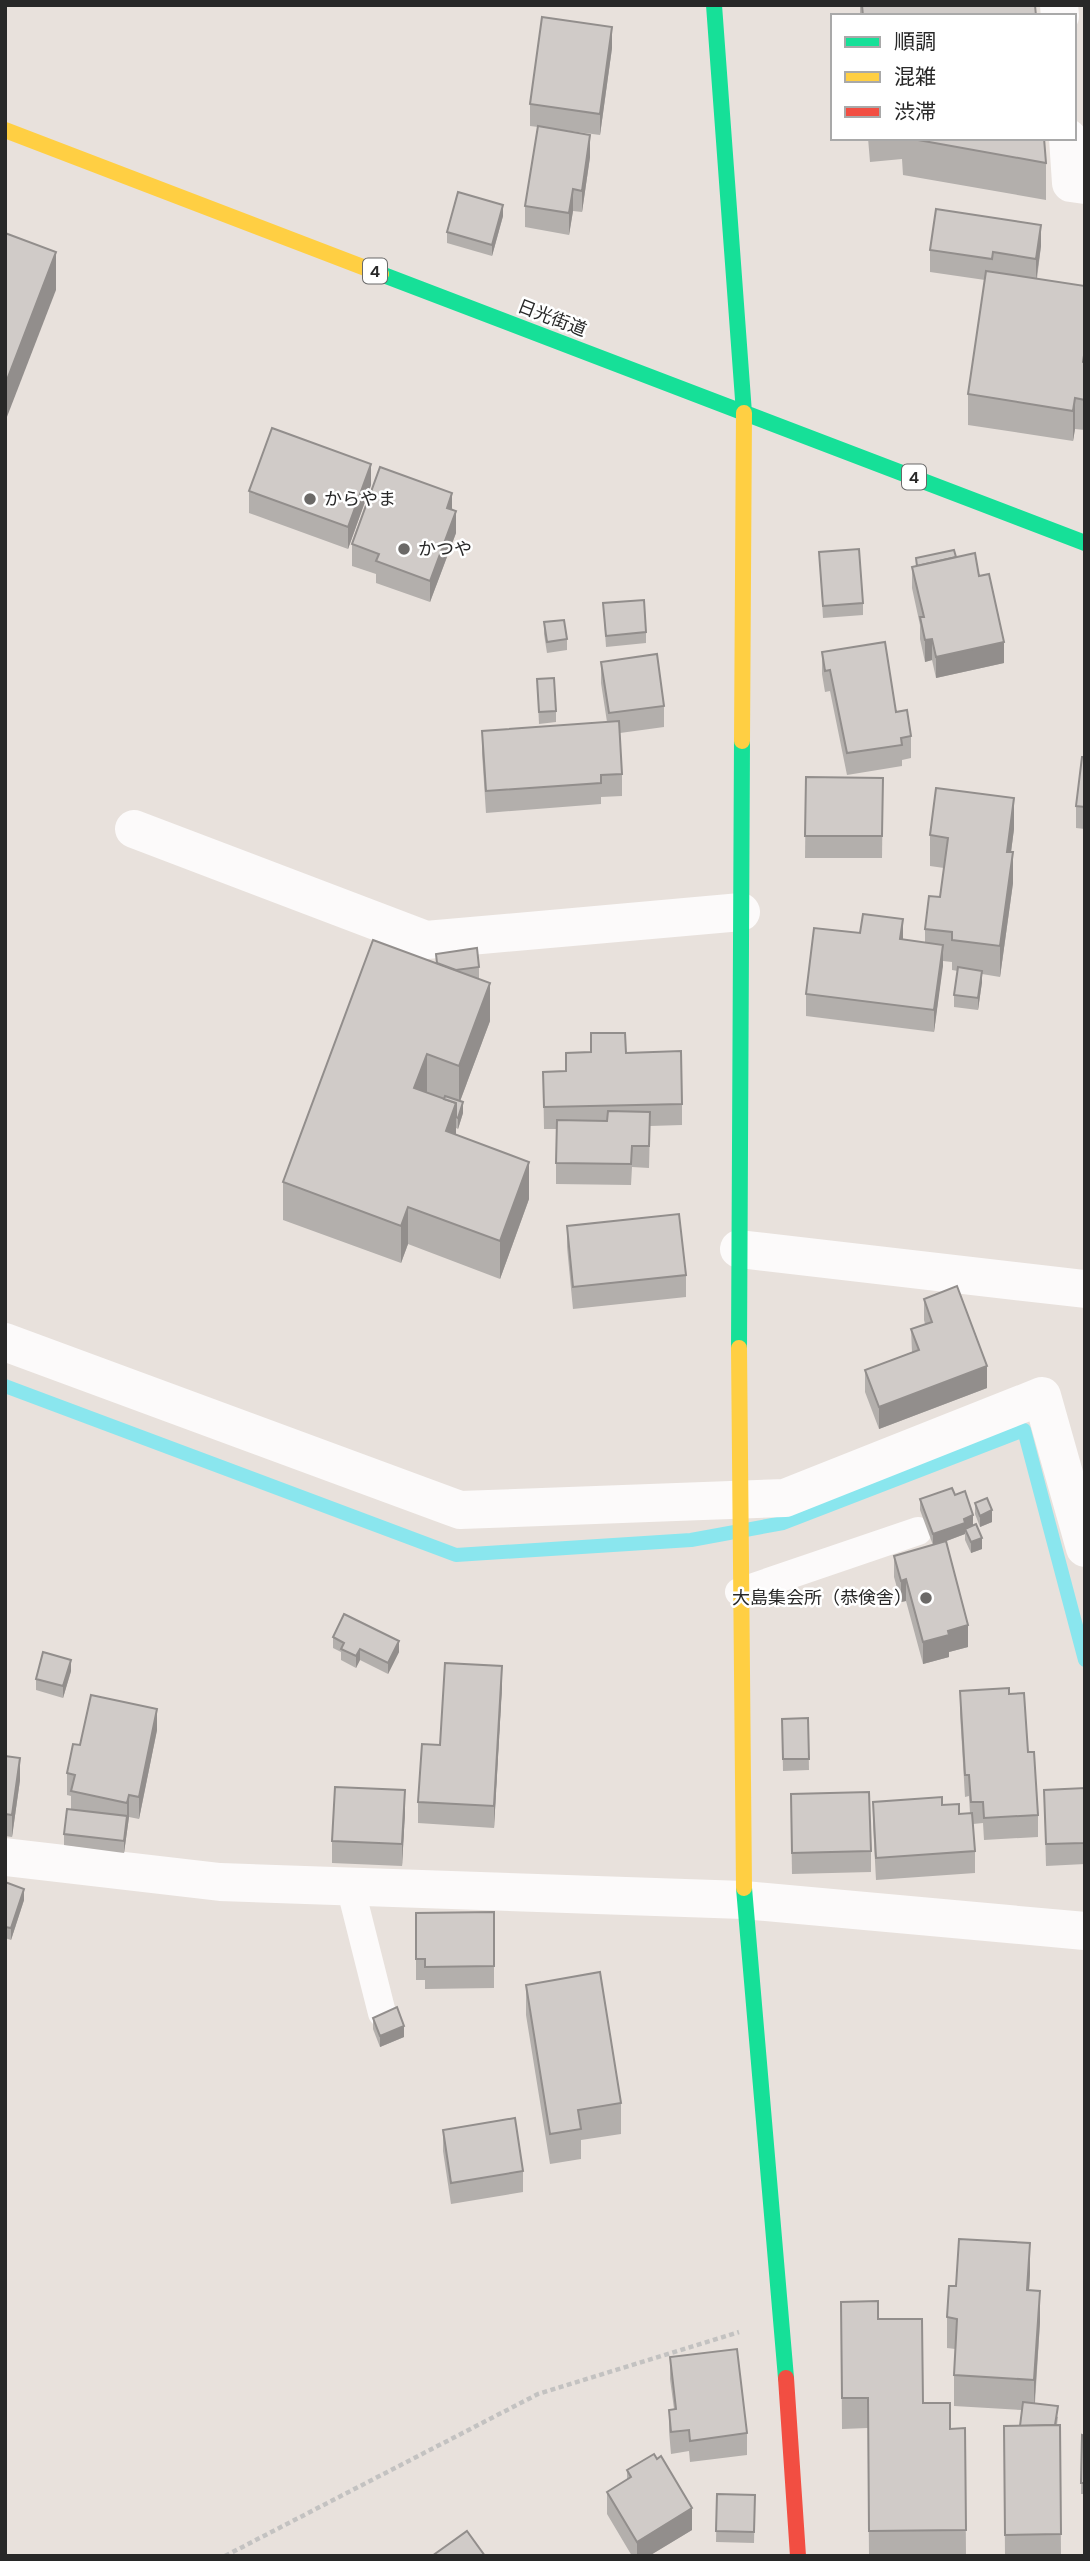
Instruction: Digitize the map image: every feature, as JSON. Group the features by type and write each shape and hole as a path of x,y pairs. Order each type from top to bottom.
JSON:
{"main road":[{"path":"714,5 744,411 738,1501 744,1900 782,2318 798,2556"},
{"name":"日光街道","path":"5,130 1085,543"}],"street":[{"path":"1068,140 1071,183 1085,185"},
{"path":"134,829 426,940 741,912"},
{"path":"739,1249 1085,1289"},
{"path":"5,1342 460,1510 785,1498 1042,1396 1085,1549"},
{"path":"5,1857 220,1882 744,1900 1085,1931"}],"lane":[{"path":"739,1592 918,1531"},
{"path":"351,1886 382,2013"}],"path":[{"path":"225,2556 538,2395 782,2318"}],"building":[{"path":"862,5 1035,5 1036,14 863,14"},
{"path":"542,17 612,27 600,114 530,104"},
{"path":"538,126 590,135 582,191 573,189 569,213 525,206"},
{"path":"918,140 1044,140 1046,163"},
{"path":"458,192 503,205 492,245 447,232"},
{"path":"936,209 1041,225 1036,259 993,252 992,259 930,250"},
{"path":"5,233 56,252 5,385"},
{"path":"986,271 1085,286 1085,400 1075,398 1073,411 968,394"},
{"name":"からやま","path":"272,428 371,464 348,527 249,491"},
{"name":"かつや","path":"380,467 452,493 447,508 456,511 430,581 376,561 379,554 352,544"},
{"path":"859,549 863,603 823,606 819,552"},
{"path":"954,550 956,557 917,566 916,558"},
{"path":"975,553 979,576 989,574 1004,642 936,657 932,639 925,640 920,617 924,617 912,567"},
{"path":"644,600 646,632 606,636 603,603"},
{"path":"564,620 567,639 547,642 544,622"},
{"path":"885,642 896,712 907,710 911,736 901,738 902,745 847,753 830,670 825,671 822,652"},
{"path":"657,654 664,706 609,713 601,662"},
{"path":"554,678 556,711 539,712 537,679"},
{"path":"619,721 622,774 601,775 601,783 486,791 482,731"},
{"path":"1082,757 1085,757 1085,807 1076,806"},
{"path":"806,777 883,778 882,836 805,836"},
{"path":"936,788 1014,798 1007,852 1013,852 1000,946 952,940 952,932 925,929 929,896 940,897 948,838 930,835"},
{"path":"863,914 903,919 900,939 943,945 934,1010 806,994 814,928 860,933"},
{"path":"373,940 490,983 459,1066 427,1054 414,1088 456,1103 446,1131 529,1162 500,1241 408,1207 401,1226 283,1182"},
{"path":"477,948 479,967 456,970 437,963 436,954"},
{"path":"958,967 982,971 978,998 954,995"},
{"path":"591,1033 625,1033 626,1053 681,1051 682,1104 544,1107 543,1072 566,1071 566,1053 591,1052"},
{"path":"445,1096 463,1102 458,1118 456,1103 444,1099"},
{"path":"608,1111 650,1112 649,1146 632,1146 631,1164 556,1163 557,1120 607,1121"},
{"path":"679,1214 686,1275 573,1287 567,1226"},
{"path":"957,1286 987,1366 879,1407 865,1370 919,1350 911,1329 932,1322 924,1299"},
{"path":"952,1488 955,1495 965,1491 973,1515 964,1519 965,1523 933,1534 920,1499"},
{"path":"987,1498 992,1510 980,1516 975,1503"},
{"path":"976,1524 982,1538 971,1542 965,1529"},
{"path":"946,1541 968,1625 948,1631 949,1635 923,1642 906,1579 901,1581 894,1556"},
{"path":"344,1614 399,1641 388,1663 360,1649 356,1656 341,1649 344,1643 333,1637"},
{"path":"43,1652 71,1660 63,1686 36,1679"},
{"path":"445,1663 502,1666 494,1806 418,1802 422,1744 440,1745"},
{"path":"1009,1688 1009,1694 1024,1693 1028,1752 1034,1752 1038,1815 984,1818 983,1802 971,1802 969,1775 965,1775 960,1691"},
{"path":"91,1695 157,1709 139,1797 129,1795 127,1803 71,1791 75,1775 67,1773 73,1744 80,1745"},
{"path":"808,1718 809,1759 783,1759 782,1719"},
{"path":"5,1756 20,1758 12,1815 5,1814"},
{"path":"335,1787 405,1790 402,1844 332,1841"},
{"path":"1085,1788 1085,1843 1046,1844 1044,1790"},
{"path":"869,1792 871,1851 792,1853 791,1794"},
{"path":"942,1797 942,1805 959,1804 959,1814 972,1813 975,1851 876,1858 873,1802"},
{"path":"67,1809 127,1816 124,1841 64,1834"},
{"path":"5,1882 24,1889 11,1928 5,1927"},
{"path":"494,1912 494,1966 425,1967 425,1959 416,1959 416,1913"},
{"path":"600,1972 621,2103 578,2110 581,2129 550,2134 526,1985"},
{"path":"397,2007 404,2026 380,2036 373,2018"},
{"path":"515,2118 523,2171 451,2183 443,2130"},
{"path":"959,2239 1030,2243 1027,2290 1040,2291 1034,2380 954,2375 957,2319 947,2317 949,2286 956,2286"},
{"path":"878,2301 878,2319 922,2319 923,2403 950,2403 950,2429 965,2428 966,2530 869,2531 868,2398 842,2398 841,2302"},
{"path":"737,2349 747,2433 690,2441 689,2430 671,2432 669,2410 676,2409 670,2357"},
{"path":"1023,2402 1058,2406 1055,2425 1020,2426"},
{"path":"1060,2425 1061,2534 1005,2535 1004,2426"},
{"path":"1082,2435 1085,2436 1085,2483 1081,2483"},
{"path":"654,2454 657,2459 661,2456 692,2508 637,2542 607,2492 631,2477 627,2470"},
{"path":"717,2494 755,2495 754,2532 716,2531"},
{"path":"467,2531 485,2556 432,2556"}],"waterway":[{"path":"5,1386 456,1555 691,1540 783,1523 1024,1430 1085,1660"}],"traffic: fast":[{"path":"714,5 744,413"},
{"path":"381,274 1085,543"},
{"path":"739,1348 742,741"},
{"path":"744,1888 786,2378"}],"traffic: slow":[{"path":"5,130 381,274"},
{"path":"742,741 744,413"},
{"path":"739,1348 744,1888"}],"traffic: jam":[{"path":"786,2378 798,2556"}],"place":[{"name":"からやま","path":"310,499"},
{"name":"かつや","path":"404,549"},
{"name":"大島集会所（恭倹舎）","path":"926,1598"}]}
